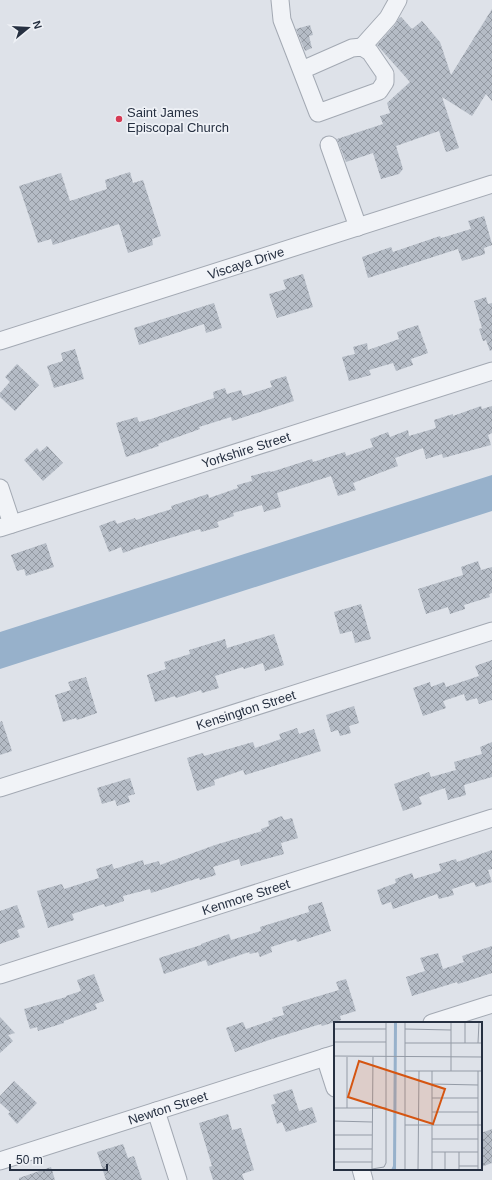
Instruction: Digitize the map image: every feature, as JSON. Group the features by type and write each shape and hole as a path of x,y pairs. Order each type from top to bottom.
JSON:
{"street":[{"path":"280,0 282,20 318,112 379,91 385,82 385,74 370,52 362,47 352,48 302,70"},
{"path":"362,47 388,18 398,0"},
{"path":"329,145 358,227"},
{"name":"Viscaya Drive","path":"0,341 492,184"},
{"name":"Yorkshire Street","path":"6,526 492,370"},
{"path":"0,488 6,526"},
{"name":"Kensington Street","path":"0,788 492,631"},
{"name":"Kenmore Street","path":"0,975 492,818"},
{"path":"435,1022 492,1004"},
{"path":"330,1056 334,1082"},
{"name":"Newton Street","path":"0,1161 330,1056"},
{"path":"156,1111 178,1180"},
{"path":"361,1170 364,1180"}],"water":[{"path":"492,475 492,511 0,669 0,632"}],"building":[{"path":"492,9 492,101 486,94 472,116 442,97 459,148 446,152 439,131 396,146 403,169 399,174 381,179 373,153 346,162 337,139 383,124 380,116 390,113 387,103 410,82 377,45 395,25 399,18 401,17 412,29 422,21 440,42 451,75"},
{"path":"310,25 313,35 309,36 312,48 305,51 296,29"},
{"path":"130,172 133,183 143,180 161,236 152,239 153,245 128,253 119,224 53,245 51,239 38,243 19,186 61,173 70,201 107,189 105,180"},
{"path":"484,216 492,244 484,248 485,254 462,261 458,249 368,278 362,257 391,247 393,252 440,236 441,238 471,229 468,221"},
{"path":"303,274 313,307 277,318 269,294 286,289 283,280"},
{"path":"486,297 488,304 492,303 492,350 490,351 486,340 483,341 479,329 482,328 474,301"},
{"path":"214,303 222,328 206,333 204,324 139,345 134,328"},
{"path":"418,325 428,353 411,359 413,365 396,371 393,363 369,370 371,375 349,381 342,357 355,354 353,347 367,343 368,350 399,339 397,332"},
{"path":"75,349 84,379 54,388 47,366 63,361 61,353"},
{"path":"17,364 39,385 15,411 0,397 0,393 10,382 5,377"},
{"path":"286,376 294,401 232,421 231,417 199,427 200,429 158,444 159,446 126,457 116,423 137,417 139,422 151,419 214,398 213,392 225,388 227,394 241,390 243,396 272,387 270,381"},
{"path":"481,406 482,409 492,406 492,433 488,435 491,445 443,458 442,454 426,459 423,448 395,458 398,466 353,483 356,490 338,496 331,476 277,493 281,507 264,512 262,505 233,513 234,516 217,522 219,527 201,532 200,529 123,553 121,547 109,552 99,526 115,520 117,524 135,518 136,520 172,509 171,506 208,494 209,498 238,488 237,485 252,481 251,476 271,472 312,459 313,462 345,452 346,456 373,447 370,439 388,432 390,437 408,430 409,436 436,428 434,420 453,414 453,416"},
{"path":"47,446 63,463 43,481 24,460 37,448 40,452"},
{"path":"46,543 54,567 26,576 24,569 17,571 11,555"},
{"path":"478,561 481,570 492,567 492,593 489,594 490,597 464,605 465,609 450,614 448,607 426,614 418,589 463,575 461,567"},
{"path":"361,604 371,639 355,643 352,631 340,634 334,612"},
{"path":"274,634 284,665 265,671 263,663 244,669 243,667 215,676 219,688 202,693 201,690 176,698 175,696 155,702 147,675 166,669 164,662 190,654 189,650 225,639 227,648"},
{"path":"492,660 492,700 479,704 477,698 466,701 464,694 443,701 446,708 423,716 413,688 430,682 431,687 444,682 446,687 479,676 475,666"},
{"path":"86,677 97,713 77,720 76,718 63,722 55,695 71,690 68,682"},
{"path":"354,706 359,723 349,726 351,733 340,736 338,730 331,732 326,715"},
{"path":"2,721 12,751 0,755 0,722"},
{"path":"297,728 299,734 314,729 321,751 245,775 243,770 214,780 215,785 197,791 187,758 203,753 204,756 253,742 255,748 281,739 279,734"},
{"path":"492,742 492,777 464,785 466,795 448,800 445,788 419,797 422,804 403,811 394,784 429,772 431,777 456,770 454,762 482,754 480,747"},
{"path":"130,778 135,794 128,796 130,802 117,806 115,800 102,804 97,788"},
{"path":"282,816 284,820 292,818 298,838 281,843 284,854 241,866 239,859 213,867 216,875 200,880 199,878 151,893 150,889 123,896 124,901 105,907 104,904 72,914 74,920 48,928 37,891 62,884 64,889 99,878 96,869 112,864 114,869 143,860 144,865 159,861 160,865 215,845 262,831 261,829 269,826 268,821"},
{"path":"492,850 492,869 488,870 492,882 476,887 474,882 452,889 454,895 439,899 437,894 393,909 391,902 382,905 377,890 396,883 395,879 412,873 414,879 441,871 439,864 456,859 457,862"},
{"path":"322,902 331,931 297,942 296,939 271,947 272,952 260,957 258,952 250,954 249,952 208,966 206,960 164,974 159,958 201,945 229,934 231,940 261,931 260,927 309,912 308,906"},
{"path":"17,905 25,927 17,930 20,937 0,944 0,911"},
{"path":"492,946 492,973 412,996 406,977 425,971 420,958 438,953 443,969 464,962 462,956"},
{"path":"94,974 104,1001 95,1004 97,1009 64,1021 64,1023 38,1031 37,1027 30,1029 24,1009 66,997 81,991 77,980"},
{"path":"346,979 356,1011 340,1016 341,1020 322,1026 321,1024 235,1052 226,1028 243,1022 246,1029 273,1020 272,1018 284,1015 282,1007 339,990 336,982"},
{"path":"0,1017 15,1033 8,1035 13,1041 0,1053"},
{"path":"14,1081 37,1103 17,1124 8,1114 10,1112 0,1103 0,1096"},
{"path":"292,1089 299,1111 312,1107 317,1122 286,1132 282,1122 277,1124 271,1105 276,1103 273,1095"},
{"path":"228,1114 232,1130 241,1128 254,1170 242,1174 244,1180 213,1180 209,1167 212,1166 199,1123"},
{"path":"492,1129 492,1163 482,1167 482,1133"},
{"path":"123,1144 128,1158 134,1156 142,1180 106,1180 97,1152"},
{"path":"51,1167 55,1180 19,1180 19,1178"}],"place":[{"name":"Saint James Episcopal Church","path":"119,119"}]}
